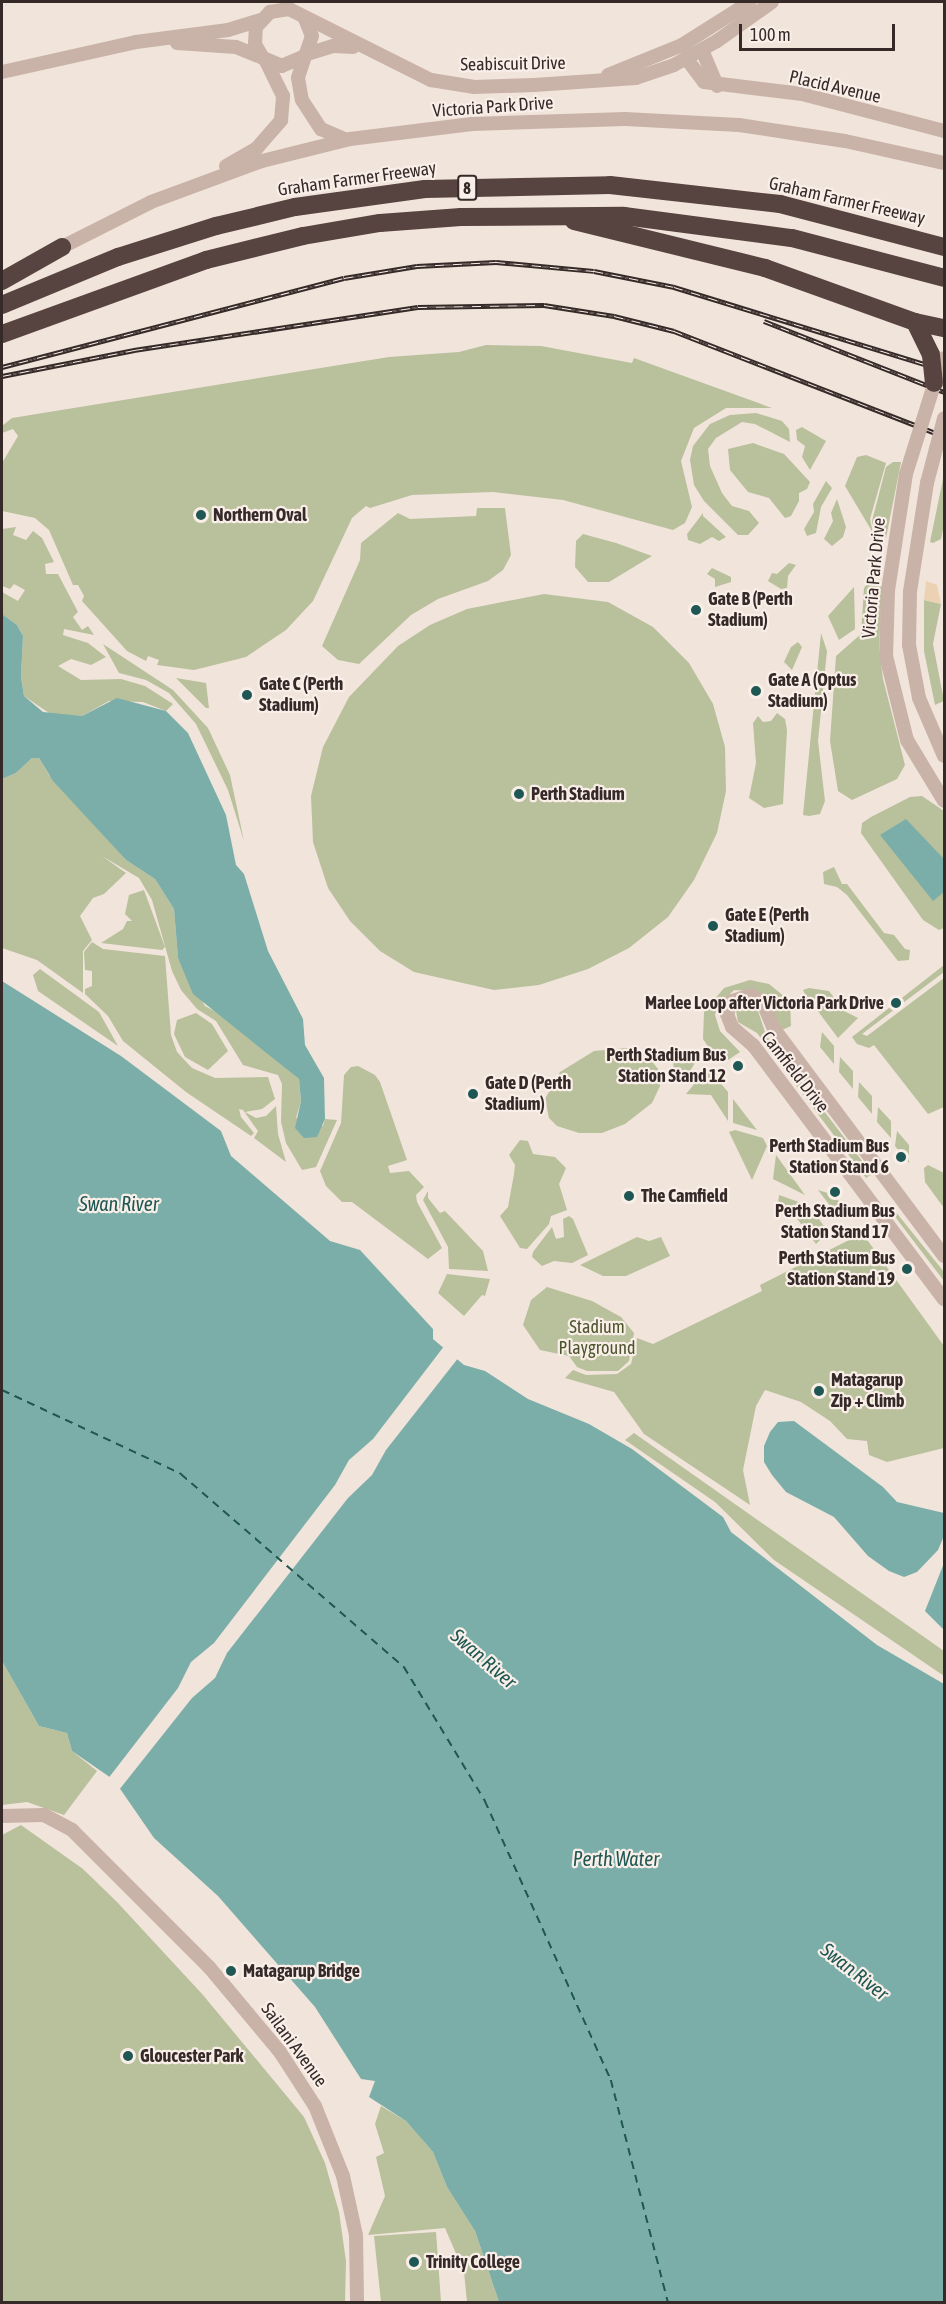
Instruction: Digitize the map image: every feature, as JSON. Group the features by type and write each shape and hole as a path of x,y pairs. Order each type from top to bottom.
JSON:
{"highway":[{"name":"Graham Farmer Freeway","path":"2,305 100,264 207,229 295,207 425,189 621,186 780,204 945,247"},
{"path":"549,214 765,268 915,322 945,328"},
{"name":"8","path":"2,334 145,279 303,236 380,223 549,214 624,216 792,238 945,278"},
{"path":"2,281 62,247"},
{"path":"915,322 939,355 934,383"}],"street":[{"path":"195,183 257,148 276,130 283,110 278,81 264,60 254,35 272,2"},
{"name":"Seabiscuit Drive","path":"597,80 682,45 750,2"},
{"name":"Seabiscuit Drive","path":"298,11 364,48 431,80 474,87 636,78 702,50 772,2"},
{"path":"2,72 136,42 228,30 261,19 279,9 298,11 312,36 298,78 302,100 321,129 351,140"},
{"path":"136,42 236,47 282,66 334,46 364,48"},
{"path":"702,50 717,86"},
{"path":"686,58 704,82 717,86"},
{"name":"Placid Avenue","path":"717,86 802,94 945,131"},
{"name":"Victoria Park Drive","path":"62,247 195,183 262,161 351,140 472,124 625,119 692,121 787,130 945,164"},
{"name":"Victoria Park Drive","path":"934,383 906,474 895,536 888,590 886,656 900,720 913,753 945,801"},
{"name":"Victoria Park Drive","path":"945,418 927,483 909,592 913,672 929,725 945,756"},
{"name":"Camfield Drive","path":"945,1257 774,1029 763,1003 744,995 732,1001 727,1014 732,1027 753,1045 945,1299"},
{"name":"Sailani Avenue","path":"6,1814 44,1815 72,1830 99,1853 209,1967 290,2065 324,2123 343,2176 356,2235 357,2302"}],"green space":[{"path":"486,345 541,346 632,363 634,358 772,408 726,408 694,428 681,461 692,507 685,523 673,530 563,500 493,492 412,495 370,508 366,506 352,518 313,601 286,630 246,657 194,670 157,665 159,660 148,656 146,661 127,651 82,601 84,596 78,585 73,585 49,530 35,518 2,511 2,463 18,436 13,429 2,433 2,426 12,418 389,357 459,352"},
{"path":"756,413 782,421 789,429 790,442 755,424 742,422 716,438 708,449 710,466 722,493 732,506 749,511 759,523 748,535 738,535 704,501 694,485 690,460 693,446 710,424 730,415"},
{"path":"802,427 826,441 810,470 802,457 805,446 797,440 796,430"},
{"path":"753,443 784,454 810,482 807,489 799,493 799,501 791,516 785,518 769,498 748,492 730,470 728,449"},
{"path":"866,455 886,463 870,519 873,533 845,486 857,457"},
{"path":"893,462 901,462 886,538 874,531 872,521 886,467"},
{"path":"943,479 944,525 941,539 933,543 930,542"},
{"path":"826,481 832,488 821,507 816,533 807,536 804,529 814,512 813,504"},
{"path":"837,499 846,527 843,537 832,546 824,539 833,521 831,513"},
{"path":"477,508 505,508 511,555 503,570 488,581 438,599 411,615 359,664 338,660 322,646 360,560 361,543 398,513 410,519 476,516"},
{"path":"703,513 703,516 726,537 719,541 712,537 700,544 688,540 687,534"},
{"path":"16,527 13,535 26,540 33,531 42,538 54,562 45,564 46,574 58,574 78,612 73,617 82,630 88,626 94,635 64,629 63,635 88,643 106,657 91,665 71,659 58,666 81,680 121,679 145,686 173,704 166,711 143,702 109,701 82,716 52,715 24,696 21,677 23,636 17,625 2,614 2,592 18,601 25,590 14,584 10,589 2,586 2,529"},
{"path":"583,534 652,556 609,582 588,582 575,567 576,541"},
{"path":"789,563 796,565 788,576 787,588 781,589 768,581 772,573 777,574"},
{"path":"712,568 731,577 731,582 715,587 715,579 707,574"},
{"path":"867,584 882,587 879,648 883,679 905,765 897,779 852,800 838,791 830,741 836,656 861,634 864,588"},
{"path":"854,587 855,629 839,640 828,616"},
{"name":"Perth Stadium","path":"544,594 608,602 653,627 689,663 713,704 725,747 726,791 717,833 694,880 668,917 629,948 588,969 539,985 494,990 414,972 380,951 350,921 328,888 313,842 311,796 323,747 349,697 398,646 430,625 467,609"},
{"path":"924,600 941,604 933,644 944,701 935,705 924,651"},
{"path":"821,633 827,651 818,741 825,801 820,814 809,816 803,815"},
{"path":"798,642 802,647 792,670 784,662 791,647"},
{"path":"103,644 173,690 208,728 230,775 244,841 228,790 196,724 169,693 146,680 119,673"},
{"path":"176,678 206,683 209,708 206,708"},
{"path":"777,713 785,719 787,730 783,804 764,808 749,798 756,763 753,723 758,716 763,722 771,721"},
{"path":"32,758 39,758 49,775 126,860 155,879 174,909 178,958 205,1006 222,1015 299,1079 301,1101 296,1118 323,1126 325,1119 337,1120 316,1167 302,1170 286,1143 281,1122 282,1084 278,1075 243,1065 216,1021 197,1009 181,990 172,971 152,900 139,878 102,856 126,873 104,894 93,898 80,916 92,940 83,951 83,993 37,960 2,948 2,779 16,773"},
{"path":"922,796 944,811 944,928 939,930 923,920 861,833 862,823 871,817 910,797"},
{"path":"834,867 842,884 847,884 884,933 894,935 905,949 910,950 909,960 898,961 847,895 837,887 824,884 823,872"},
{"path":"144,890 165,947 162,950 101,943 123,929 127,921 132,921 125,914 129,895"},
{"path":"92,942 103,949 165,956 171,1035 177,1052 192,1068 215,1078 268,1077 275,1099 262,1109 245,1112 256,1118 266,1116 276,1106 278,1134 286,1162 254,1138 258,1131 243,1110 239,1109 241,1117 254,1133 251,1136 186,1092 123,1041 108,1016 85,994 85,989 92,986 92,971 85,970 84,952"},
{"path":"944,965 944,972 862,1034 867,1036 944,978 944,1107 928,1114 874,1045 869,1048 857,1044 852,1037"},
{"path":"40,969 99,1012 118,1046 38,991 33,975"},
{"path":"750,980 769,984 790,1001 791,1026 782,1030 757,991 734,990 717,1007 715,1015 720,1031 740,1052 728,1060 713,1054 703,1039 704,1012 724,988"},
{"path":"809,988 829,991 844,1011 858,1018 838,1038 805,994 803,990"},
{"path":"747,1003 757,1008 766,1035 872,1174 866,1178 757,1033 738,1022 736,1010"},
{"path":"196,1013 212,1024 228,1051 208,1070 185,1057 174,1034 177,1020"},
{"path":"822,1032 834,1046 834,1064 820,1047"},
{"path":"676,1047 696,1061 683,1083 671,1082"},
{"path":"627,1048 647,1055 658,1069 660,1086 652,1103 625,1124 602,1133 579,1133 557,1126 549,1118 545,1099 560,1072 594,1051"},
{"path":"840,1057 853,1071 853,1089 839,1072"},
{"path":"358,1066 375,1075 380,1082 407,1160 388,1166 390,1173 409,1171 424,1187 416,1195 417,1202 442,1248 428,1259 352,1202 342,1202 326,1186 320,1171 341,1123 344,1075 351,1067"},
{"path":"705,1071 713,1074 728,1092 728,1121 711,1095 686,1094"},
{"path":"859,1082 872,1096 872,1114 858,1097"},
{"path":"733,1099 757,1130 733,1123"},
{"path":"878,1107 891,1121 891,1138 877,1122"},
{"path":"735,1130 763,1138 767,1146 752,1180 729,1132"},
{"path":"897,1131 909,1145 909,1163 895,1146"},
{"path":"520,1140 528,1141 533,1154 555,1157 566,1168 559,1184 567,1210 551,1216 549,1224 527,1249 520,1248 500,1216 508,1207 514,1174 515,1165 509,1155"},
{"path":"776,1155 805,1195 773,1179"},
{"path":"928,1165 944,1173 944,1208 925,1182 924,1168"},
{"path":"818,1190 834,1195 846,1211 838,1216"},
{"path":"428,1191 428,1198 440,1213 445,1211 483,1251 488,1271 449,1269 448,1247 423,1200"},
{"path":"779,1195 810,1206 828,1232 816,1244 795,1216 778,1204"},
{"path":"891,1206 944,1272 944,1281 893,1214"},
{"path":"569,1216 573,1219 588,1255 572,1263 554,1261 542,1266 532,1257 533,1252 552,1227 556,1239 564,1237 563,1219"},
{"path":"857,1236 868,1241 944,1346 944,1448 887,1462 869,1455 867,1441 847,1439 830,1421 801,1402 765,1390 756,1406 743,1470 750,1505 644,1434 614,1392 565,1378 573,1370 586,1375 617,1374 631,1364 637,1338 653,1344 762,1291 760,1285"},
{"path":"637,1237 649,1241 661,1237 670,1256 626,1276 603,1276 580,1265"},
{"path":"447,1274 490,1279 485,1296 482,1295 464,1316 438,1293"},
{"name":"Stadium Playground","path":"547,1287 592,1301 621,1317 634,1333 629,1361 618,1371 587,1371 577,1367 569,1356 540,1350 523,1325 531,1300"},
{"path":"634,1433 944,1651 944,1676 774,1560 715,1502 625,1440"},
{"path":"2,1661 39,1726 67,1733 72,1751 97,1771 64,1815 27,1802 2,1805"},
{"name":"Gloucester Park","path":"21,1825 83,1869 117,1902 203,1995 304,2117 325,2163 339,2212 346,2261 345,2302 2,2302 2,1835"},
{"path":"381,2106 406,2121 433,2152 447,2187 475,2231 499,2302 467,2302 464,2272 445,2228 368,2235 385,2196 376,2157 384,2153 375,2124"},
{"name":"Trinity College","path":"436,2232 441,2302 381,2302 374,2236"}],"sand":[{"path":"926,581 937,585 941,604 924,600"}],"water":[{"path":"2,614 17,625 23,636 21,677 24,696 43,712 82,716 117,698 166,711 188,733 226,815 236,865 244,874 268,951 303,1019 305,1045 324,1078 325,1119 317,1137 304,1138 295,1128 301,1101 299,1079 193,994 178,958 174,909 155,879 126,860 53,781 39,758 32,758 16,773 2,779"},
{"path":"906,819 944,859 944,892 933,901 880,835"},
{"name":"Perth Water","path":"2,981 121,1056 221,1131 231,1156 330,1241 360,1250 433,1329 433,1339 464,1365 485,1371 528,1399 589,1424 632,1449 723,1517 731,1532 877,1645 944,1684 944,2302 499,2302 475,2231 447,2187 433,2152 406,2121 369,2097 375,2081 361,2079 315,2007 218,1896 154,1838 114,1780 72,1751 67,1733 39,1726 2,1661"},
{"path":"794,1421 883,1487 897,1502 944,1513 944,1536 938,1550 917,1572 904,1577 889,1571 868,1556 834,1517 786,1492 772,1475 764,1462 764,1446 770,1432 778,1422"},
{"path":"944,1563 944,1630 925,1611"}],"pier":[{"path":"445,1345 459,1357 386,1450 372,1475 348,1498 227,1653 215,1678 192,1698 119,1790 107,1780 178,1688 191,1662 214,1643 335,1485 349,1460 373,1439"}],"ferry route":[{"path":"2,1390 181,1474 404,1667 485,1801 611,2080 668,2302"}],"railway":[{"path":"2,367 344,278 417,266 496,262 594,271 674,287 944,370"},
{"path":"2,376 134,350 418,307 544,305 614,316 674,331 944,436"},
{"path":"764,321 944,392"}],"place":[{"name":"Northern Oval","path":"201,515"},
{"name":"Gate B (Perth Stadium)","path":"696,610"},
{"name":"Gate A (Optus Stadium)","path":"756,691"},
{"name":"Gate C (Perth Stadium)","path":"247,695"},
{"name":"Perth Stadium","path":"519,794"},
{"name":"Gate E (Perth Stadium)","path":"713,926"},
{"name":"Marlee Loop after Victoria Park Drive","path":"896,1003"},
{"name":"Perth Stadium Bus Station Stand 12","path":"738,1066"},
{"name":"Gate D (Perth Stadium)","path":"473,1094"},
{"name":"Perth Stadium Bus Station Stand 6","path":"901,1157"},
{"name":"Perth Stadium Bus Station Stand 17","path":"835,1192"},
{"name":"The Camfield","path":"629,1196"},
{"name":"Perth Statium Bus Station Stand 19","path":"907,1269"},
{"name":"Matagarup Zip + Climb","path":"819,1391"},
{"name":"Matagarup Bridge","path":"231,1971"},
{"name":"Gloucester Park","path":"128,2056"},
{"name":"Trinity College","path":"414,2262"}],"water label":[{"name":"Swan River","path":"119,1203"},
{"name":"Swan River","path":"484,1658"},
{"name":"Swan River","path":"855,1971"}]}
